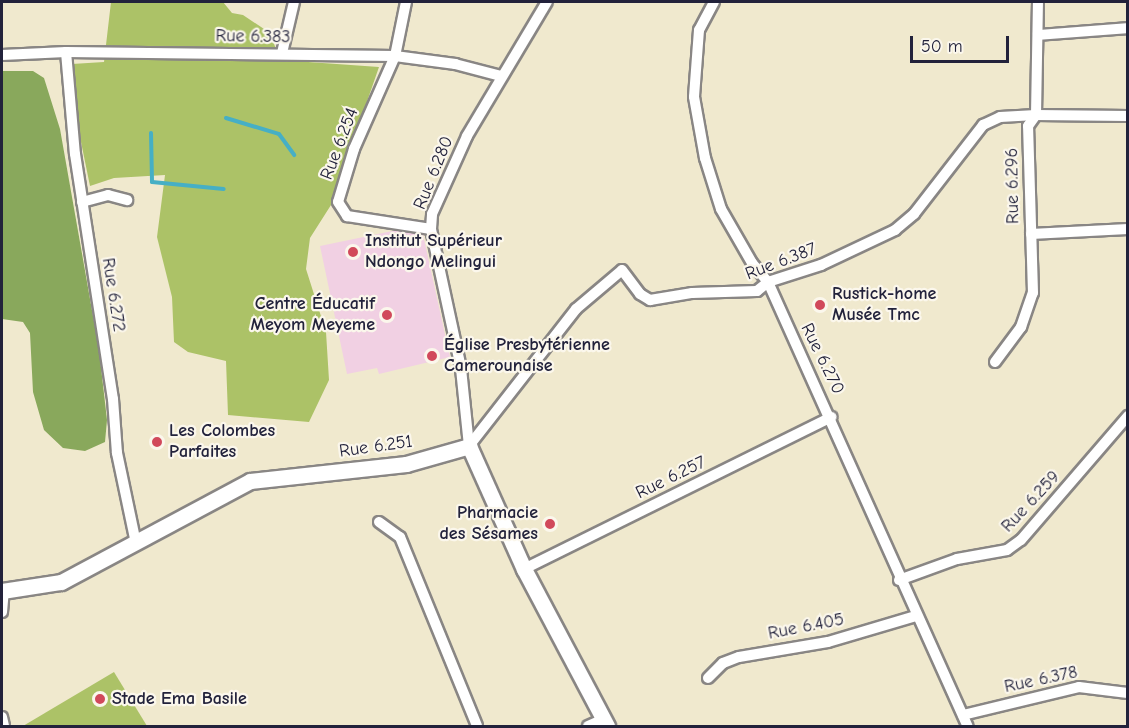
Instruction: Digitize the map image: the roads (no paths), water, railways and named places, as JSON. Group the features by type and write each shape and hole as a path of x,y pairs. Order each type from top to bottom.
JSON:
{"main road":[{"name":"Rue 6.251","path":"3,591 61,582 250,480 406,464 469,447"},
{"path":"469,447 524,569 605,722"}],"street":[{"path":"282,53 294,2"},
{"name":"Rue 6.254","path":"406,2 395,56 354,149 338,202 347,216 431,229"},
{"name":"Rue 6.280","path":"469,447 461,369 431,229 432,214 447,176 501,76 547,2"},
{"name":"Rue 6.270","path":"714,2 699,30 694,56 693,97 705,158 721,209 768,282 832,417 899,580 968,726"},
{"name":"Rue 6.296","path":"995,362 1030,309 1033,292 1028,126 1036,115 1038,2"},
{"path":"1038,35 1128,28"},
{"name":"Rue 6.383","path":"2,55 66,52 395,56 455,64 501,76"},
{"name":"Rue 6.272","path":"66,52 82,201 113,399 117,453 136,543"},
{"path":"1036,115 1128,116"},
{"name":"Rue 6.387","path":"469,447 576,309 622,270 640,294 650,300 692,293 758,291 768,282 839,257 895,230 914,214 983,125 1000,117 1036,115"},
{"path":"82,201 108,195 126,200"},
{"path":"1031,234 1128,229"},
{"name":"Rue 6.259","path":"899,580 957,559 1007,550 1021,540 1128,416"},
{"name":"Rue 6.257","path":"524,569 832,417"},
{"path":"379,522 400,537 477,726"},
{"path":"2,612 3,591"},
{"name":"Rue 6.405","path":"708,678 723,663 739,657 828,642 916,616"},
{"name":"Rue 6.378","path":"963,715 1079,687 1128,693"},
{"path":"2,717 4,726"},
{"path":"588,726 605,722"}],"waterway":[{"path":"226,118 279,134 294,155"},
{"path":"151,133 152,182 224,189"}],"place":[{"name":"Institut Supérieur Ndongo Melingui","path":"353,252"},
{"name":"Rustick-home Musée Tmc","path":"820,305"},
{"name":"Centre Éducatif Meyom Meyeme","path":"387,315"},
{"name":"Église Presbytérienne Camerounaise","path":"432,356"},
{"name":"Les Colombes Parfaites","path":"157,442"},
{"name":"Pharmacie des Sésames","path":"550,524"},
{"name":"Stade Ema Basile","path":"100,699"}]}
